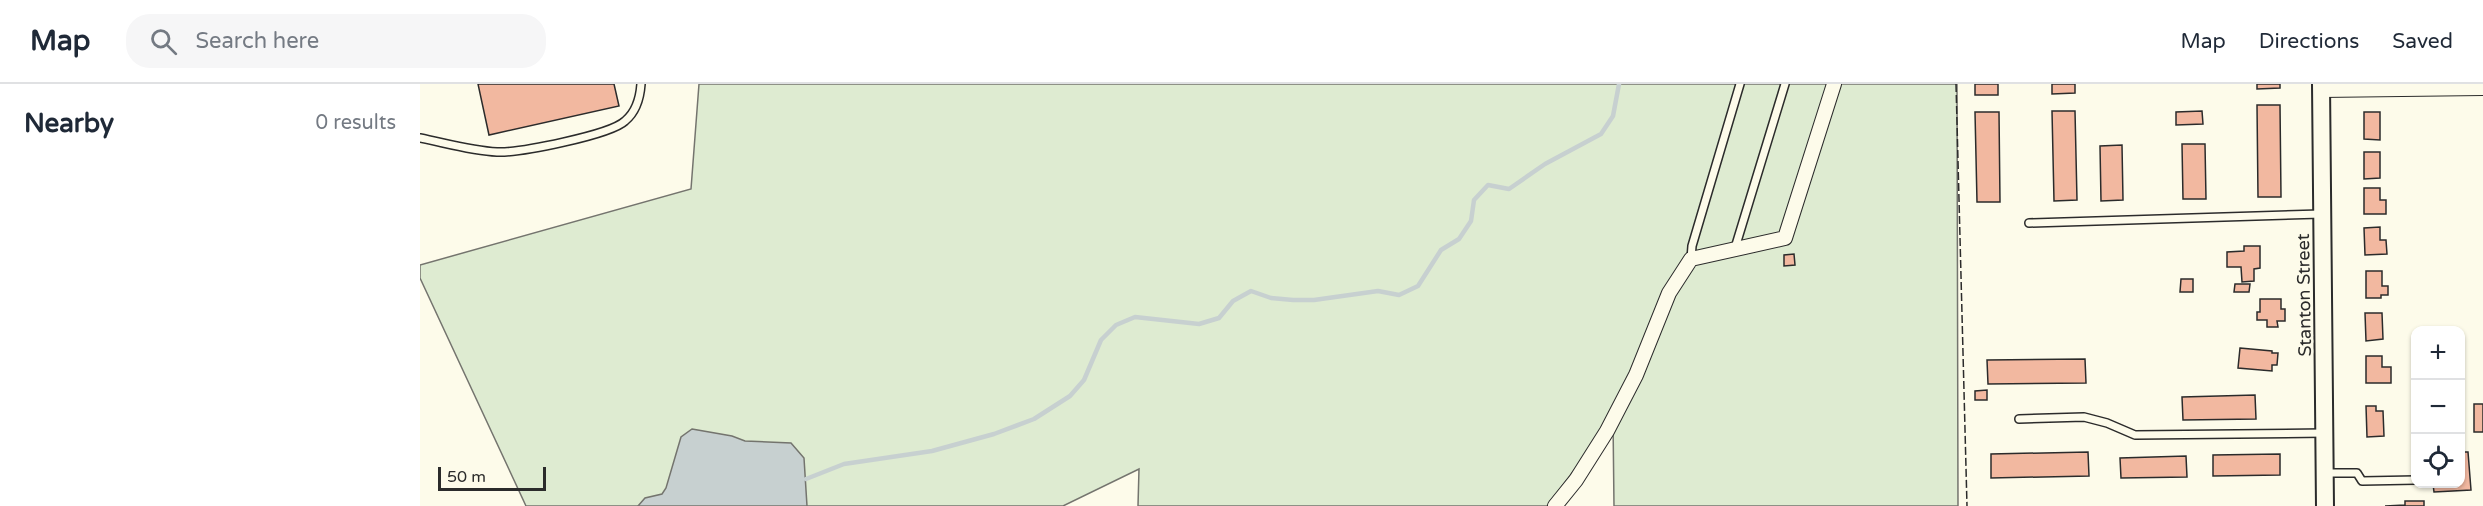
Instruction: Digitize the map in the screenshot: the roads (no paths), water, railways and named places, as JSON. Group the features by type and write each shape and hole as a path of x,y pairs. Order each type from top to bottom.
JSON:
{"street":[{"path":"1555,506 1576,480 1608,430 1636,375 1673,287 1691,259 1785,238 1834,84"},
{"path":"2321,87 2483,88"},
{"name":"Stanton Street","path":"2321,87 2325,506"}],"lane":[{"path":"420,138 503,152 599,133 617,126 632,114 637,105 641,84"},
{"path":"1691,259 1692,246 1740,84"},
{"path":"1734,251 1785,84"},
{"path":"2029,223 2323,214"},
{"path":"2019,419 2084,417 2108,423 2135,435 2325,433"},
{"path":"2325,473 2356,473 2362,481 2411,480"}],"waterway":[{"path":"806,479 844,464 932,451 994,434 1034,419 1070,396 1084,380 1101,340 1116,325 1135,317 1199,324 1219,318 1233,301 1251,291 1271,298 1314,300 1378,291 1399,295 1418,286 1441,250 1459,239 1471,221 1474,200 1488,185 1509,189 1545,164 1601,134 1613,116 1619,84"}]}
